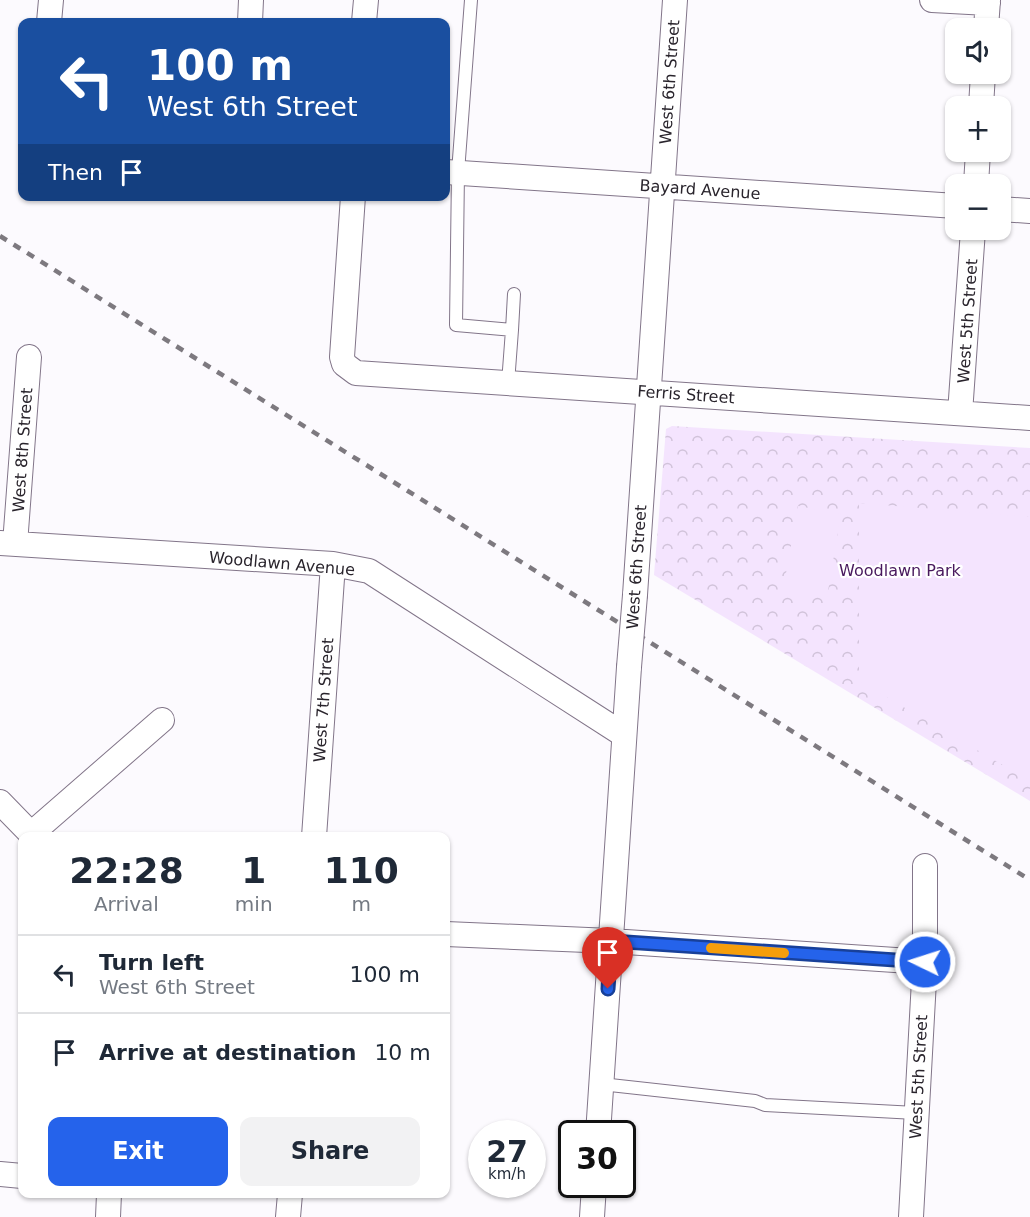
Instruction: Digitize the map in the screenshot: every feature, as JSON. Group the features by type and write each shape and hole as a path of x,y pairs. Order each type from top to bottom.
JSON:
{"street":[{"path":"49,18 51,0"},
{"path":"250,18 251,0"},
{"path":"364,18 366,0"},
{"name":"West 6th Street","path":"599,1120 675,0"},
{"path":"932,0 988,2 987,18"},
{"name":"Bayard Avenue","path":"452,172 945,205"},
{"name":"Ferris Street","path":"352,201 342,350 344,364 356,373 1030,418"},
{"path":"1011,210 1030,211"},
{"name":"West 5th Street","path":"960,413 972,240"},
{"name":"West 8th Street","path":"8,543 29,357"},
{"name":"Woodlawn Avenue","path":"8,543 333,564 369,571 624,735"},
{"name":"West 7th Street","path":"314,832 333,564"},
{"path":"36,832 162,720"},
{"path":"0,802 28,832"},
{"name":"West 5th Street","path":"910,1217 925,962 925,866"},
{"path":"450,934 611,941 925,962"},
{"path":"0,1174 18,1176"},
{"path":"108,1217 109,1198"},
{"path":"288,1217 290,1198"},
{"path":"592,1217 593,1198"}],"lane":[{"path":"471,0 452,172 456,325 512,330"},
{"path":"508,383 514,294"},
{"path":"601,1084 755,1101 765,1105 916,1113"}],"green space":[{"name":"Woodlawn Park","path":"672,426 1030,448 1030,801 654,575 666,429"},
{"path":"859,503 1030,517 1030,781 859,681"},
{"path":"798,506 841,514 827,597 783,590"}],"railway":[{"path":"0,236 1030,880"}],"slow traffic":[{"path":"711,948 784,953"}],"route":[{"path":"608,989 611,941 925,962"}]}
